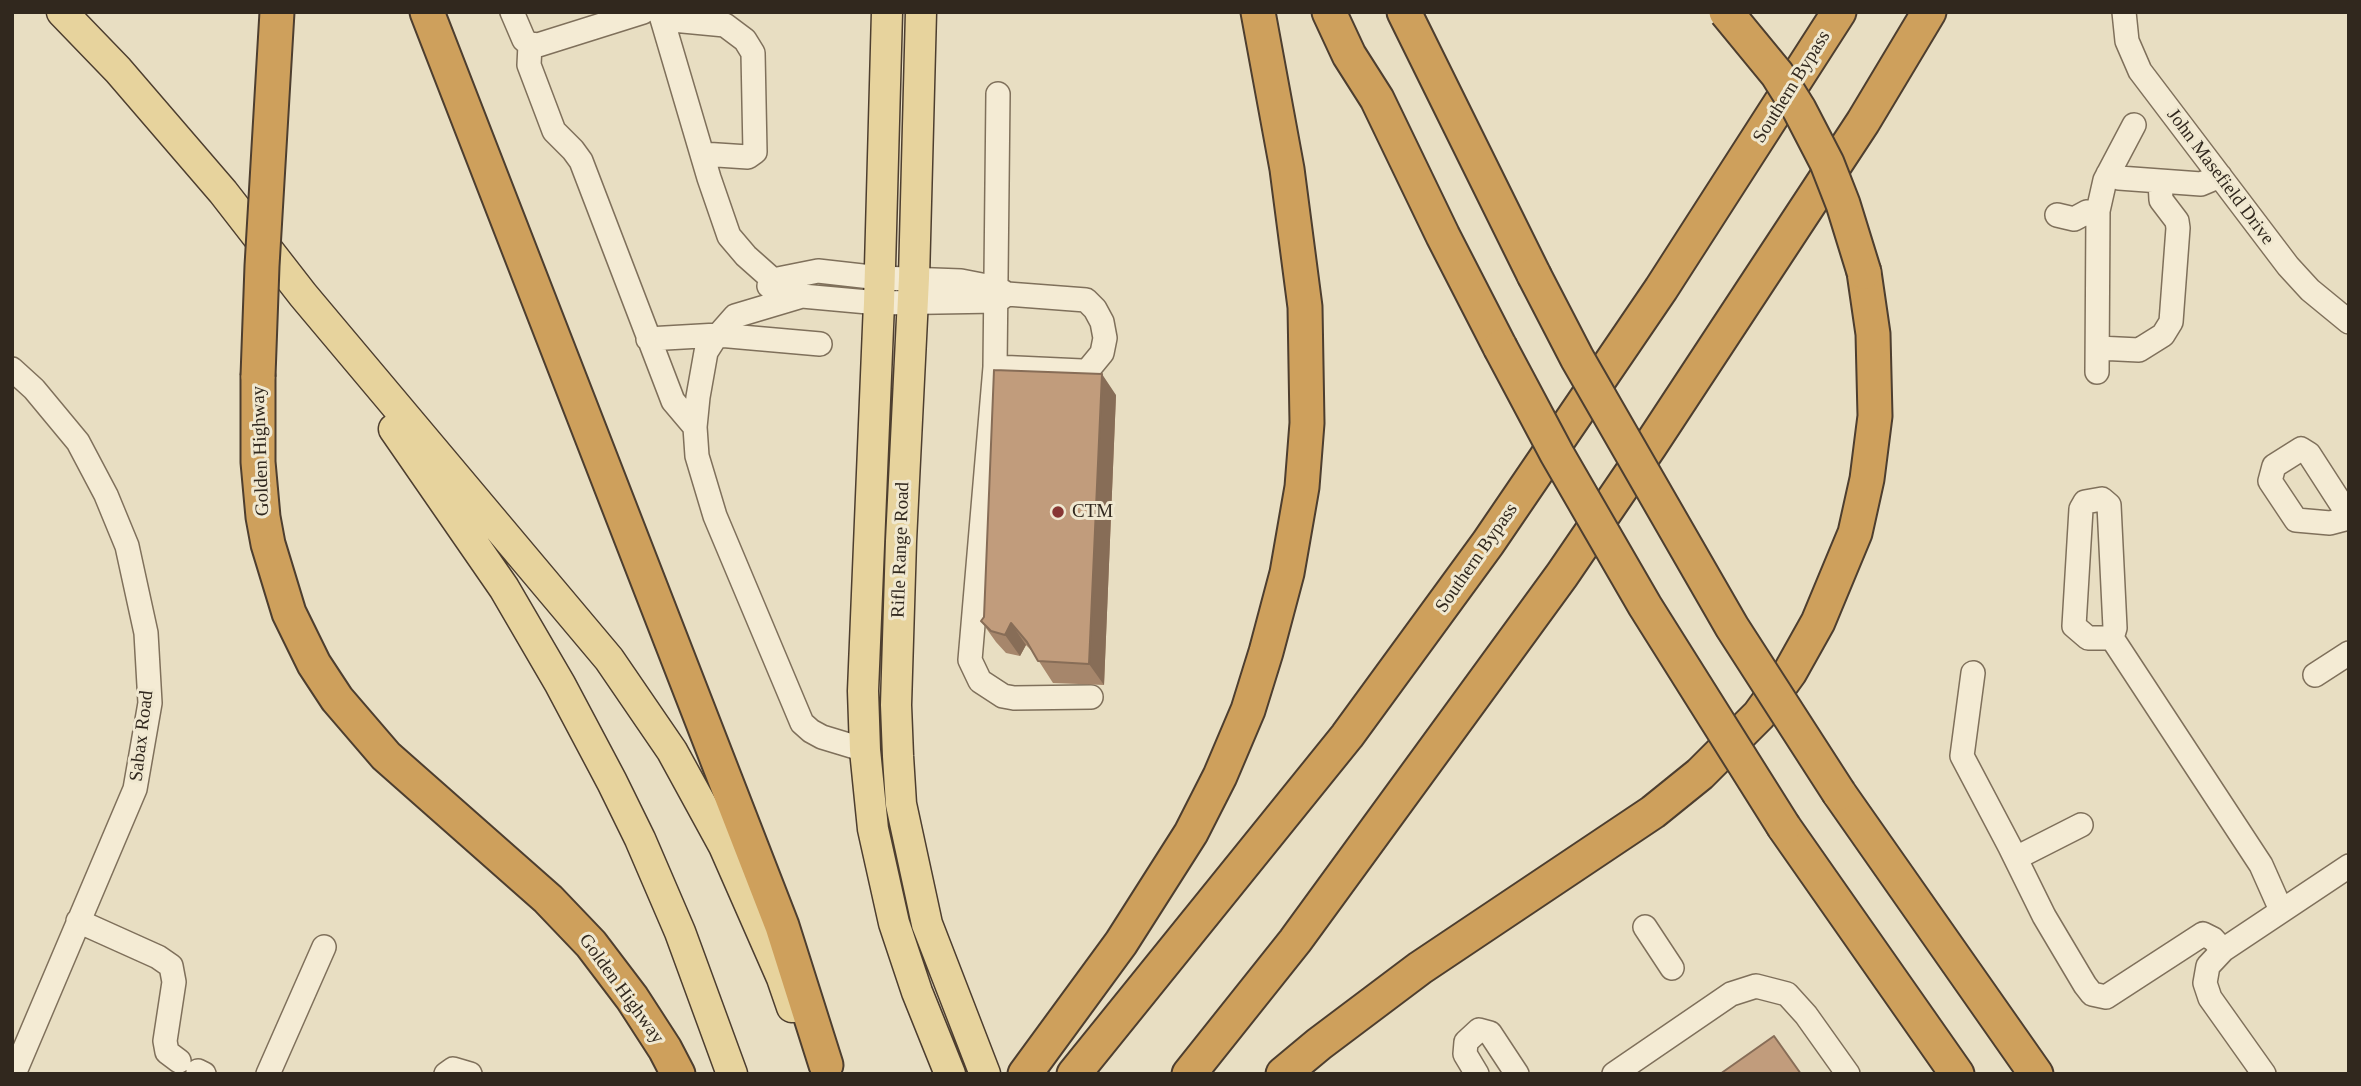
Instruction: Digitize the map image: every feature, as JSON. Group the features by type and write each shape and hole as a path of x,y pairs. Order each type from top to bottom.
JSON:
{"highway":[{"name":"Golden Highway","path":"277,12 262,266 258,462 263,517 276,577 289,613 314,664 337,699 386,756 548,899 591,944 632,998 678,1074"},
{"path":"427,12 782,926 827,1069"},
{"path":"1025,1074 1121,943 1191,833 1220,776 1248,710 1287,573 1302,487 1306,436 1305,307 1287,169 1258,12"},
{"path":"1329,12 1349,55 1377,99 1500,347 1557,454 1644,606 1784,827 1957,1074"},
{"path":"1404,12 1577,358 1713,595 1839,793 2036,1074"},
{"path":"1283,1074 1420,968 1653,812 1710,765 1766,705 1790,672 1818,622 1855,533 1867,479 1875,416 1873,334 1864,272 1831,173 1799,108 1777,74 1726,12"},
{"name":"Southern Bypass","path":"1074,1074 1347,736 1488,543 1661,289 1839,12"},
{"path":"1189,1074 1295,941 1562,575 1856,133 1929,12"}],"main road":[{"path":"62,12 118,70 223,192 303,295 609,659 672,751 724,846 782,978 795,1016 827,1069"},
{"name":"Rifle Range Road","path":"887,12 880,290 863,691 865,750 876,840 894,923 917,992 950,1074"},
{"name":"Rifle Range Road","path":"921,12 913,290 900,568 896,705 898,756 901,804 927,924 985,1074"},
{"path":"303,295 504,588 560,684 640,839 680,932 732,1074"}],"street":[{"path":"512,12 521,35 530,44 545,44 655,15 725,24 745,40 753,53 755,152 748,157 702,154"},
{"name":"John Masefield Drive","path":"2124,12 2127,41 2140,71 2288,265 2310,290 2349,321"},
{"path":"655,15 729,236 746,256 773,280 802,296"},
{"path":"530,44 528,65 554,131 581,161 673,401 695,427"},
{"path":"998,94 1001,294 970,660 980,681 1003,696 1091,697"},
{"path":"2097,372 2098,211 2108,174 2134,125"},
{"path":"2108,174 2119,178 2202,184 2220,176"},
{"path":"2098,348 2139,350 2163,335 2171,322 2178,228 2177,221 2161,200 2160,181"},
{"path":"2057,215 2074,219 2087,212 2098,211"},
{"path":"751,311 773,280 818,271 880,290"},
{"path":"865,750 822,737 802,723 715,516 697,456 695,427 706,352 735,316 802,296 880,290 1086,300 1102,322 1105,338 1102,353 1094,364 1082,371 995,367"},
{"path":"648,339 718,335 820,344"},
{"name":"Sabax Road","path":"12,369 34,389 78,442 106,495 127,546 146,633 150,703 135,789 14,1074"},
{"path":"2112,638 2088,638 2074,626 2081,509 2085,502 2102,499 2109,505 2115,628 2112,638 2261,865 2281,910"},
{"path":"2315,675 2349,653"},
{"path":"1973,673 1962,756 2050,928 2092,994 2106,997 2203,934 2213,939 2223,950"},
{"path":"2016,858 2081,825"},
{"path":"2264,1074 2207,989 2205,975 2208,966 2223,950 2349,866"},
{"path":"78,921 158,957 171,966 174,982 165,1041 167,1052 194,1069"},
{"path":"1645,927 1672,968"},
{"path":"268,1074 324,947"},
{"path":"1614,1074 1731,994 1756,986 1787,994 1807,1015 1848,1074"},
{"path":"1477,1074 1465,1054 1466,1042 1479,1030 1490,1033 1517,1074"},
{"path":"446,1074 453,1069 470,1074"}],"building":[{"name":"CTM","path":"994,370 1102,374 1089,664 1038,661 1011,623 1005,635 991,631 981,621 984,617"},
{"path":"1774,1036 1801,1074 1720,1074"}],"place":[{"name":"CTM","path":"1058,512"}]}
